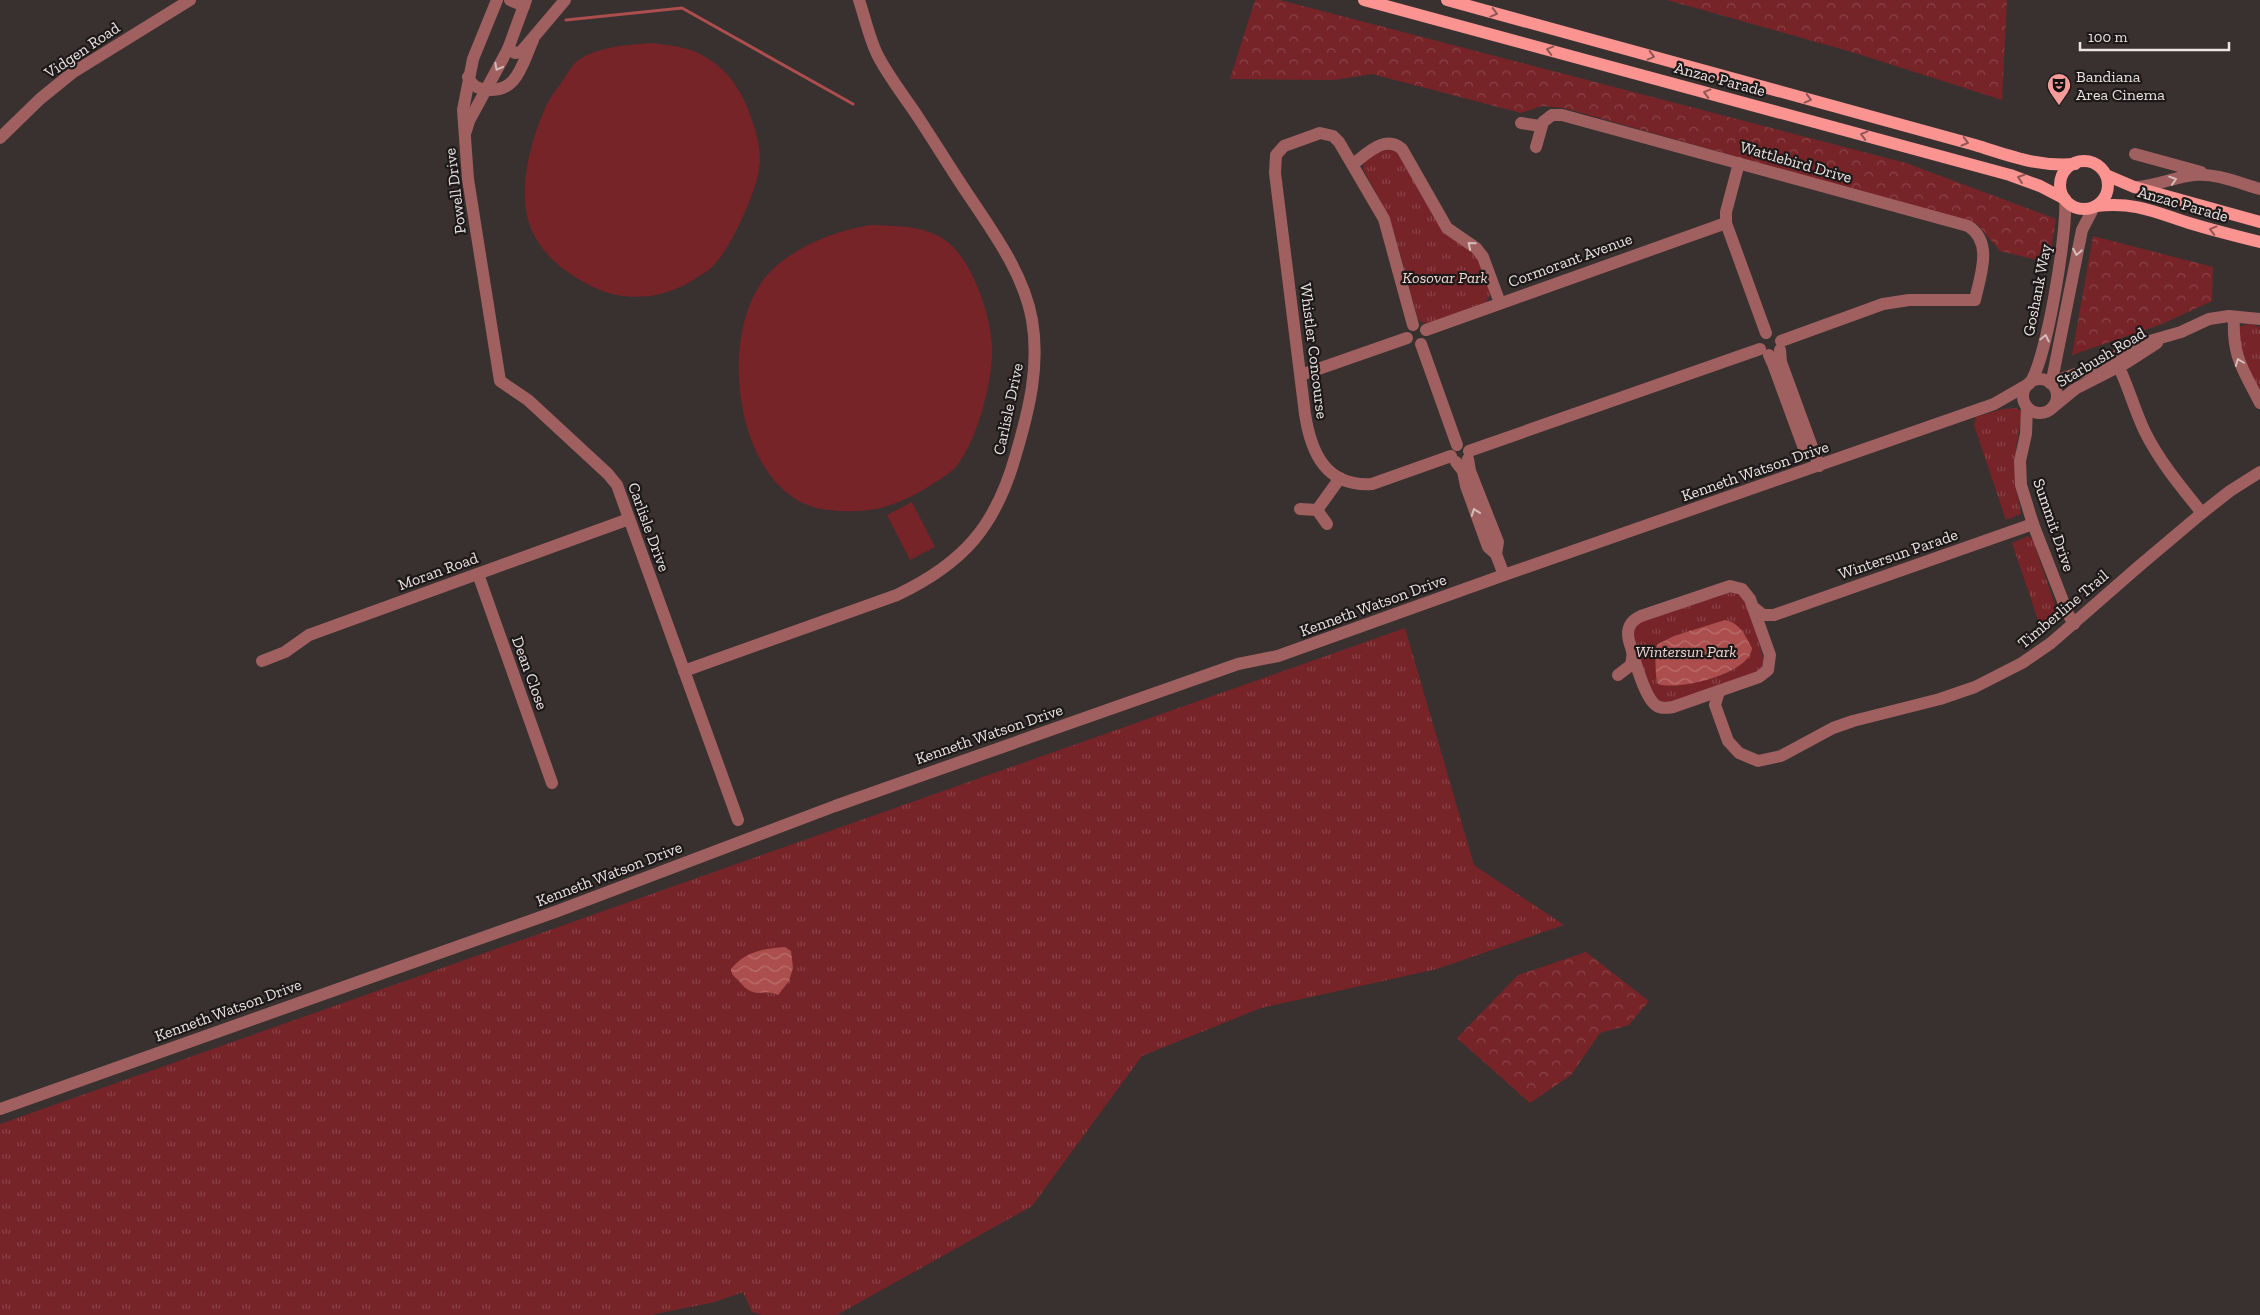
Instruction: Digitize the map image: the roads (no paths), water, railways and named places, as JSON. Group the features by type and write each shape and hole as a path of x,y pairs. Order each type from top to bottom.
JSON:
{"main road":[{"name":"Anzac Parade","path":"1364,0 2010,175 2040,186 2065,200"},
{"name":"Anzac Parade","path":"1448,0 1968,143 2025,161 2052,165 2076,164"},
{"path":"2093,163 2106,175 2107,194 2095,206 2080,208 2065,200 2061,181 2066,170 2076,164 2093,163"},
{"name":"Anzac Parade","path":"2106,175 2134,188 2260,222"},
{"name":"Anzac Parade","path":"2095,206 2117,204 2139,206 2191,224 2260,242"}],"street":[{"name":"Vidgen Road","path":"0,138 40,99 72,73 190,0"},
{"name":"Powell Drive","path":"497,0 468,77 463,110 468,179 500,382"},
{"path":"465,136 469,121 508,49 525,3 510,0"},
{"path":"508,49 519,53 533,40 565,0"},
{"name":"Carlisle Drive","path":"684,671 897,595 927,580 945,568 982,529 1000,500 1010,476 1028,410 1035,369 1035,344 1031,312 1022,287 1001,246 880,57 859,0"},
{"path":"468,77 474,85 486,90 505,87 514,81 520,72 533,40"},
{"name":"Wattlebird Drive","path":"1540,126 1550,116 1562,115 1968,226 1979,235 1984,248 1975,300"},
{"path":"1521,123 1540,126 1536,147"},
{"name":"Whistler Concourse","path":"1353,164 1337,140 1325,134 1312,135 1284,146 1277,152 1274,162 1309,438 1320,461 1328,470 1340,478 1353,483 1372,484 1772,349 1889,302 1909,300 1975,300"},
{"path":"1413,325 1384,219 1353,164 1382,144 1393,143 1401,148 1448,228 1476,248 1483,258 1500,303"},
{"path":"2135,154 2213,175"},
{"path":"1739,163 1726,212 1726,223 1766,333 1760,340 1772,349 1774,364 1815,467"},
{"name":"Anzac Parade","path":"2134,188 2153,186 2193,175 2213,175 2260,189"},
{"name":"Goshank Way","path":"2028,384 2035,373 2046,334 2066,227 2065,200"},
{"name":"Goshank Way","path":"2050,382 2082,230 2095,206"},
{"name":"Cormorant Avenue","path":"1426,330 1726,223"},
{"path":"2234,316 2233,335 2236,356 2260,403"},
{"name":"Starbush Road","path":"2053,408 2075,389 2117,362 2167,337 2209,319 2234,316 2260,319"},
{"path":"1407,338 1414,344 1421,344 1426,340 1426,330 1422,325 1413,325"},
{"path":"1407,338 1408,331 1413,325"},
{"path":"1301,375 1407,338"},
{"path":"1421,344 1460,454 1478,486 1498,542 1496,554 1504,575"},
{"name":"Goshank Way","path":"2058,347 2060,358 2067,369 2073,372 2085,371"},
{"path":"2117,362 2137,413 2165,468 2202,514"},
{"name":"Starbush Road","path":"2050,382 2117,362"},
{"path":"2026,434 2053,408 2057,394 2050,382 2039,379 2028,384 2023,396 2026,406 2038,413 2045,413 2053,408"},
{"name":"Carlisle Drive","path":"500,382 528,400 608,474 617,485 738,820"},
{"name":"Kenneth Watson Drive","path":"0,1109 555,912 835,806 1238,664 1278,656 1994,404 2028,384"},
{"name":"Kenneth Watson Drive","path":"1994,404 2026,406"},
{"name":"Summit Drive","path":"2026,406 2026,434 2021,454 2020,477 2033,524 2068,614 2074,624"},
{"name":"Timberline Trail","path":"1719,691 1715,701 1716,710 1726,738 1736,750 1758,760 1774,759 1833,728 1853,721 1940,699 1975,687 2022,663 2074,624 2138,567 2230,491 2260,472"},
{"path":"1317,510 1340,478"},
{"path":"1300,509 1317,510"},
{"path":"1317,510 1327,524"},
{"name":"Moran Road","path":"262,661 286,652 309,635 629,519"},
{"name":"Wintersun Parade","path":"1774,615 2033,524"},
{"name":"Dean Close","path":"478,574 552,783"},
{"path":"1730,586 1744,591 1753,607 1771,660 1767,671 1759,677 1673,707 1661,708 1651,700 1643,683 1628,637 1628,629 1633,620 1730,586"},
{"path":"1753,607 1763,615 1774,615"},
{"path":"1762,634 1765,623 1774,615"},
{"path":"1633,652 1631,665 1618,676 1632,676 1643,683"},
{"path":"1697,699 1708,702 1716,710"}],"water":[{"path":"1725,620 1738,627 1752,648 1748,657 1739,666 1727,673 1696,683 1668,686 1658,684 1655,649 1658,644 1674,636"},
{"path":"785,947 791,951 793,968 789,981 778,995 768,992 755,993 750,991 732,973 731,969 736,963 748,955 762,950"}],"waterway":[{"path":"566,20 682,8 853,104"}],"place":[{"name":"Bandiana Area Cinema","path":"2059,106"}],"park label":[{"name":"Kosovar Park","path":"1445,277"},
{"name":"Wintersun Park","path":"1686,651"}]}
